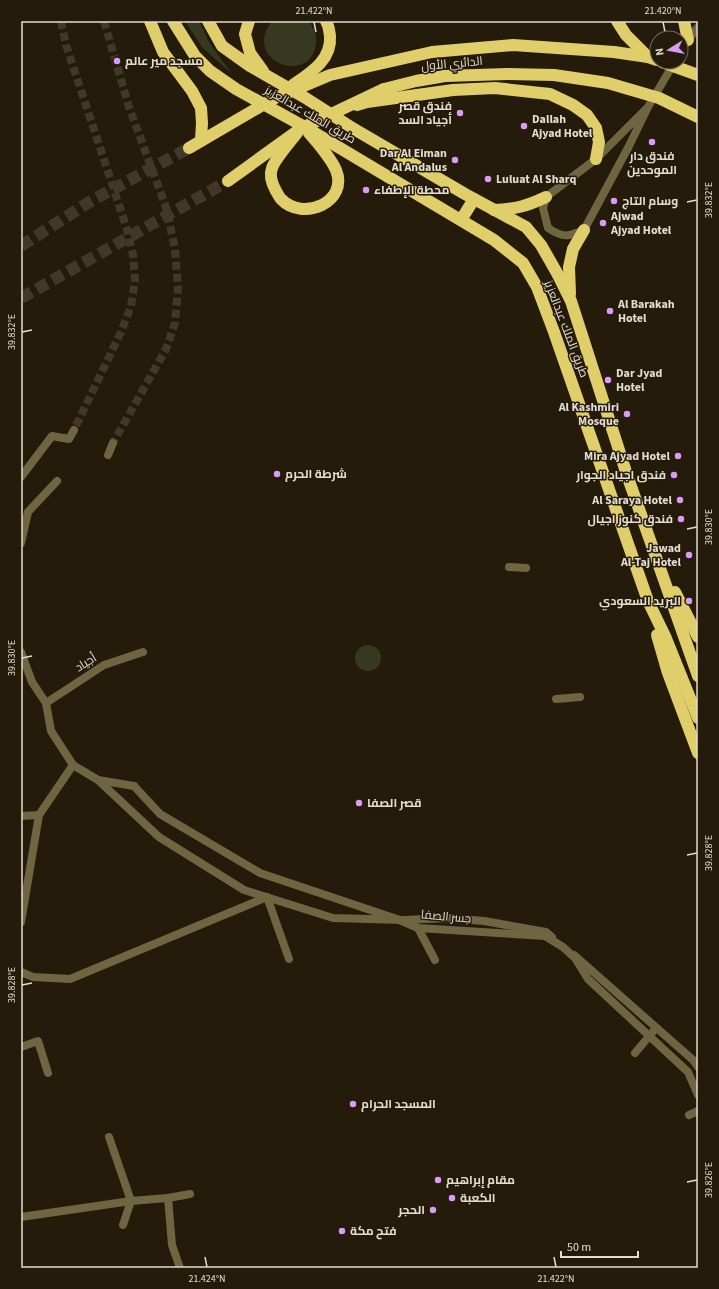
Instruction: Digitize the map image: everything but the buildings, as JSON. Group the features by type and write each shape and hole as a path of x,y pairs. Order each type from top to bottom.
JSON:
{"highway":[{"name":"طريق الملك عبدالعزيز","path":"173,21 195,56 210,71 236,89 494,240 523,263 537,287 648,601 665,636 698,718"},
{"name":"طريق الملك عبدالعزيز","path":"208,21 222,46 268,77 474,199 526,227 541,245 571,301 627,475 698,676"},
{"path":"249,21 245,34 250,53 268,77"},
{"path":"273,99 310,74 325,59 330,43 329,26 326,21"},
{"path":"617,21 626,35 649,55"},
{"path":"149,23 166,57 192,91 201,108 201,140"},
{"name":"الدائري الأول","path":"189,148 273,99 330,75 432,52 513,45 614,52 649,58"},
{"path":"684,70 698,75"},
{"name":"الدائري الأول","path":"228,181 302,128 384,88 445,76 507,74 554,76 608,83 659,98 698,117"},
{"path":"339,110 377,100 453,90 495,88 550,94 573,105 587,116 596,128 599,142 596,159"},
{"path":"302,128 316,140 336,171 338,184 334,195 325,204 302,210 290,206 281,199 273,186 271,174 272,167 277,159 302,128"},
{"path":"494,210 511,209 530,205 546,197"},
{"path":"461,220 474,199"},
{"path":"571,301 569,268 573,249 584,230"},
{"path":"655,552 698,637"},
{"path":"648,601 668,673 698,753"}],"street":[{"path":"689,39 698,27"},
{"path":"648,107 596,159 546,197 543,208 548,228 556,234 569,236 584,230 648,107 670,70"},
{"path":"21,477 52,436 69,438 74,430"},
{"path":"108,455 113,443"},
{"path":"21,543 28,512 57,481"},
{"path":"509,567 526,568"},
{"path":"21,652 32,682 46,703 51,731 73,765 98,780 159,837 244,890 333,918 404,920 448,918 476,920 546,932 693,1060 698,1067"},
{"name":"أجياد","path":"46,703 104,665 143,652"},
{"path":"556,699 580,697"},
{"path":"21,922 39,815 73,765"},
{"name":"جسر الصفا","path":"98,780 134,786 160,814 260,873 396,919 418,928 548,937 563,947 575,958 588,979 688,1072 698,1095"},
{"path":"21,816 39,815"},
{"path":"267,897 289,960"},
{"path":"21,972 33,977 70,979 267,897"},
{"path":"418,928 435,960"},
{"path":"635,1053 656,1028"},
{"path":"21,1047 38,1041 48,1074"},
{"path":"689,1115 698,1111"},
{"path":"109,1137 131,1201 123,1225"},
{"path":"21,1217 190,1194"},
{"path":"168,1198 172,1245 180,1268"}],"green space":[{"path":"185,21 199,21 209,42 231,73 202,47"},
{"path":"272,21 308,21 312,26 316,37 316,44 311,57 302,64 291,66 280,64 271,57 265,48 265,35"},
{"path":"368,645 377,649 381,658 377,667 368,671 359,667 355,658 359,649"}],"tunnel":[{"path":"61,21 66,45 127,229 133,255 135,280 131,306 121,332 74,430"},
{"path":"104,21 129,107 167,210 175,249 178,288 175,323 166,349 113,443"},
{"path":"21,246 91,201 189,148"},
{"path":"21,298 228,181"}],"place":[{"name":"مسجد مير عالم","path":"117,61"},
{"name":"فندق قصر أجياد السد","path":"460,113"},
{"name":"Dallah Ajyad Hotel","path":"524,126"},
{"name":"فندق دار الموحدین","path":"652,142"},
{"name":"Dar Al Eiman Al Andalus","path":"455,160"},
{"name":"Luluat Al Sharq","path":"488,179"},
{"name":"محطة الإطفاء","path":"366,190"},
{"name":"وسام التاج","path":"614,201"},
{"name":"Ajwad Ajyad Hotel","path":"603,223"},
{"name":"Al Barakah Hotel","path":"610,311"},
{"name":"Dar Jyad Hotel","path":"608,380"},
{"name":"Al Kashmiri Mosque","path":"627,414"},
{"name":"Mira Ajyad Hotel","path":"678,456"},
{"name":"شرطة الحرم","path":"277,474"},
{"name":"فندق اجياد الجوار","path":"674,475"},
{"name":"Al Saraya Hotel","path":"680,500"},
{"name":"فندق كنوز اجيال","path":"681,519"},
{"name":"Jawad Al-Taj Hotel","path":"689,555"},
{"name":"البريد السعودي","path":"689,601"},
{"name":"قصر الصفا","path":"359,803"},
{"name":"المسجد الحرام","path":"353,1104"},
{"name":"مقام إبراهيم","path":"438,1180"},
{"name":"الكعبة","path":"452,1198"},
{"name":"الحجر","path":"433,1210"},
{"name":"فتح مكة","path":"342,1231"}]}
